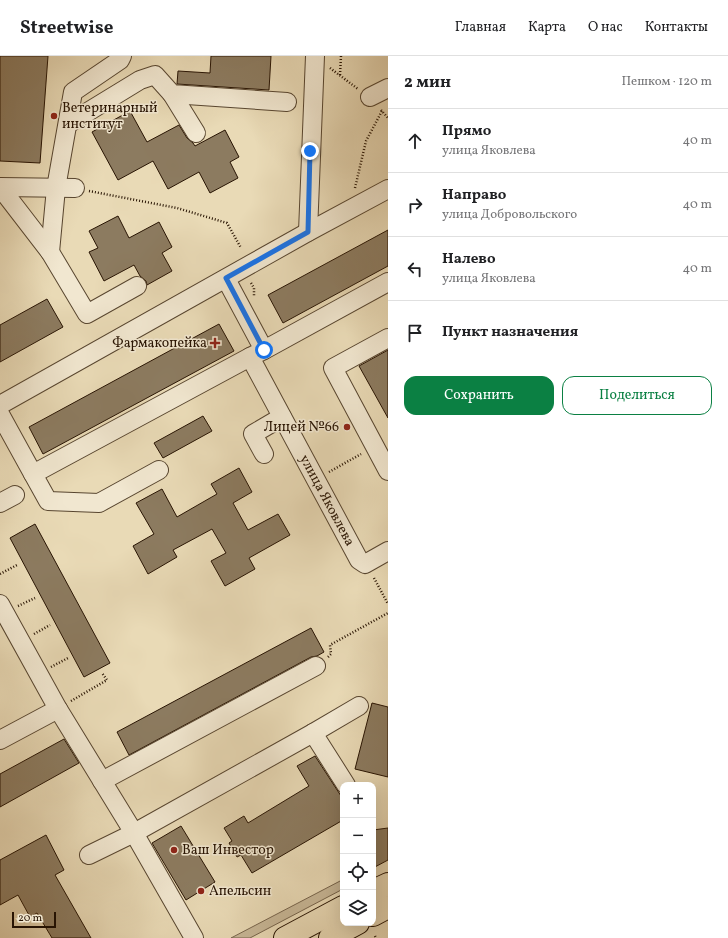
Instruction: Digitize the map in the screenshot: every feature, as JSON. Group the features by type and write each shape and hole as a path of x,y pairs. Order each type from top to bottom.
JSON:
{"main road":[{"path":"376,890 388,884"},
{"path":"376,913 388,907"},
{"path":"285,938 340,909"},
{"path":"330,938 352,926"}],"street":[{"path":"308,232 314,57"},
{"path":"50,252 56,188 73,92 121,58 140,80"},
{"path":"68,124 140,80 155,75 172,94 196,133"},
{"path":"376,104 388,88"},
{"path":"172,94 288,102"},
{"path":"0,187 75,188"},
{"path":"0,187 50,252 87,314 137,286"},
{"path":"0,405 308,232 388,189"},
{"name":"улица Яковлева","path":"226,278 282,417 362,562"},
{"path":"33,474 388,282"},
{"path":"388,338 333,368 388,471"},
{"path":"0,414 48,501 99,503 159,470"},
{"path":"264,454 254,434 282,417"},
{"path":"362,562 388,551"},
{"path":"0,604 58,709 134,834 194,938"},
{"path":"102,781 316,666"},
{"path":"88,855 134,834 359,706"},
{"path":"0,740 58,709"},
{"path":"313,733 344,782"}],"path":[{"path":"340,76 341,56"},
{"path":"314,57 376,104 388,118"},
{"path":"355,188 376,104"},
{"path":"75,188 177,208 227,223 241,248"},
{"path":"316,479 375,446"},
{"path":"362,562 367,566 388,604"},
{"path":"0,574 17,565"},
{"path":"316,666 331,654 330,645 388,613"},
{"path":"58,709 107,680 102,672"}],"shaded area":[{"path":"340,881 340,891 250,938 231,938"}],"building":[{"path":"0,56 48,56 40,163 0,161"},
{"path":"211,56 271,56 269,90 177,84 178,71 210,73"},
{"path":"130,111 147,142 179,125 187,138 195,146 225,130 239,157 230,162 238,178 210,193 199,172 168,189 153,161 118,180 92,132"},
{"path":"118,216 129,238 159,222 172,247 162,253 172,271 147,285 146,281 140,276 134,265 104,281 89,252 98,248 89,231"},
{"path":"388,230 388,266 283,323 268,295"},
{"path":"47,299 63,327 0,362 0,325"},
{"path":"219,324 234,351 43,454 29,427"},
{"path":"388,350 388,418 359,366"},
{"path":"203,416 212,431 163,458 154,443"},
{"path":"239,468 252,492 233,503 248,530 278,514 290,535 249,558 255,569 225,586 211,561 226,553 212,529 173,550 177,557 148,574 133,546 154,534 136,503 162,489 177,517 217,494 211,484"},
{"path":"35,524 110,663 84,677 10,538"},
{"path":"311,628 324,652 317,656 311,657 129,755 117,732"},
{"path":"372,703 388,707 388,777 355,769"},
{"path":"64,739 79,763 0,807 0,774"},
{"path":"315,756 340,794 340,822 252,873 241,855 237,857 229,843 232,841 224,828 244,816 248,823 309,786 297,766"},
{"path":"181,826 215,882 186,900 152,843"},
{"path":"388,828 388,860 376,866 376,854 376,830"},
{"path":"46,835 64,870 55,875 91,938 52,938 37,913 30,917 18,895 0,905 0,860"}],"place":[{"name":"Ветеринарный институт","path":"54,116"},
{"name":"Фармакопейка","path":"215,343"},
{"name":"Лицей №66","path":"347,427"},
{"name":"Ваш Инвестор","path":"174,850"},
{"name":"Апельсин","path":"201,891"}],"route":[{"path":"264,350 226,278 308,232 310,151"}]}
